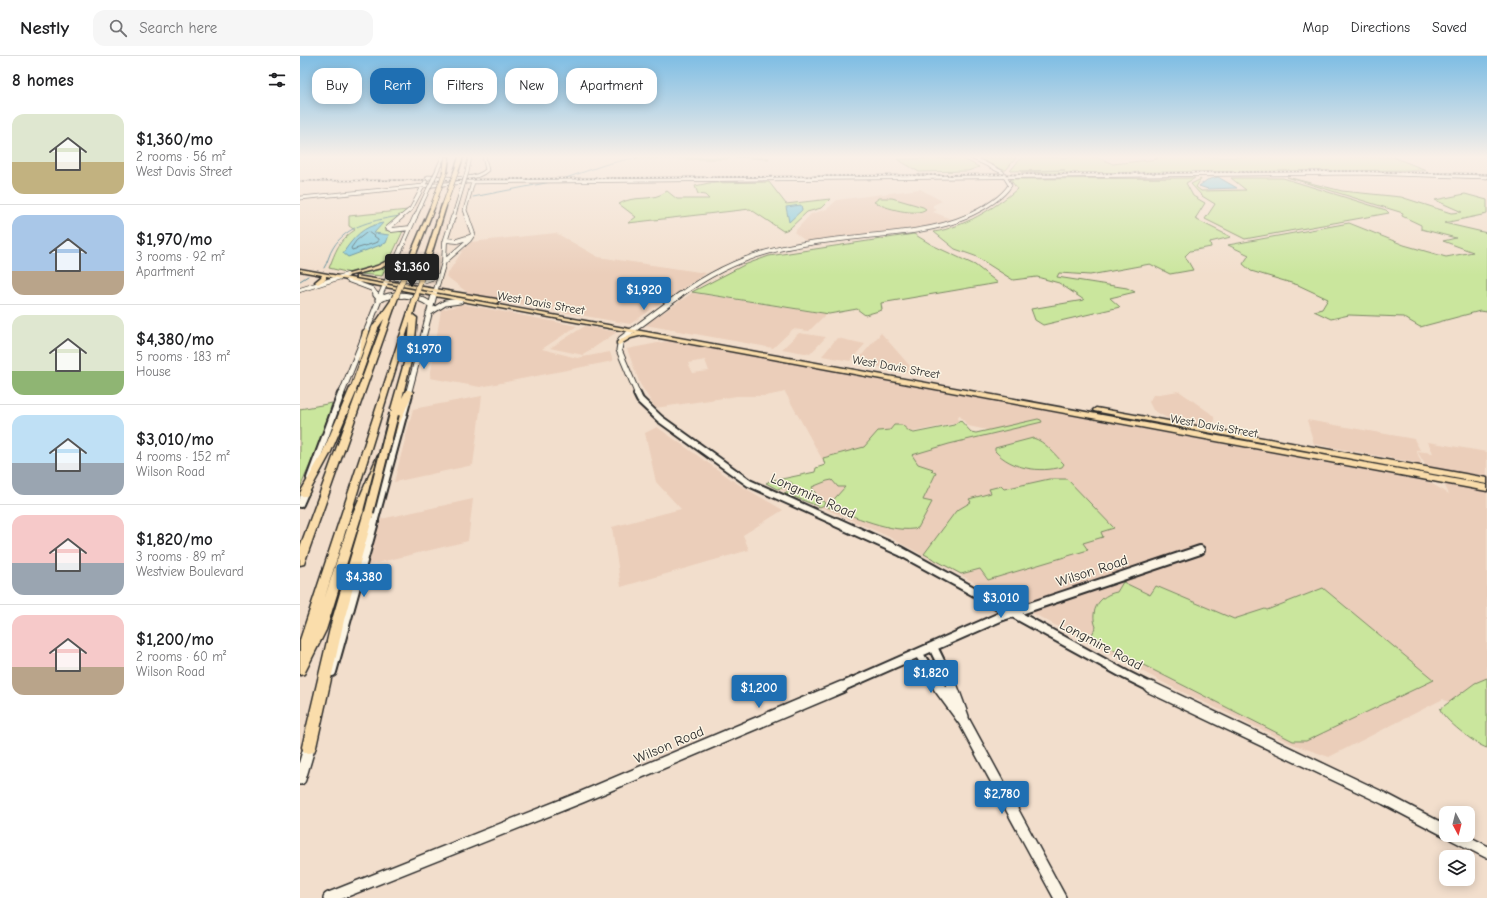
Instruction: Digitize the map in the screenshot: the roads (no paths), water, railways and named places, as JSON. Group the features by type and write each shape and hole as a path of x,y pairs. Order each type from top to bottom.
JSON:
{"highway":[{"path":"300,561 394,300 436,196"},
{"path":"300,658 447,196"},
{"path":"304,494 326,454 353,390 375,328 385,311 394,300"},
{"path":"310,748 338,620 381,471 413,335 414,318 409,315"},
{"path":"349,426 361,371 366,331"},
{"path":"300,670 320,630 355,520 409,392"}],"main road":[{"path":"300,198 317,196"},
{"path":"410,228 395,230 388,228 411,209 418,196"},
{"path":"300,504 378,298 425,196"},
{"path":"300,779 358,583 431,305 444,262 446,240 460,196"},
{"path":"444,262 470,237 473,230 465,210 469,196"},
{"path":"620,342 632,329 716,271 750,256 791,246 930,228 966,218 999,196"},
{"path":"446,240 457,241 470,237"},
{"path":"348,277 395,259"},
{"name":"West Davis Street","path":"300,266 383,286 460,301 813,359 999,398 1201,436 1487,486"},
{"name":"West Davis Street","path":"300,270 338,278 348,277 386,280 632,329 644,333 766,356 893,379 977,389 1487,481"},
{"path":"390,271 396,278 423,281 440,275"},
{"path":"318,282 324,278 324,275"},
{"path":"348,277 372,290 378,298"},
{"path":"300,287 338,278"},
{"path":"300,290 338,278"},
{"path":"378,298 392,294 422,299 431,305"},
{"path":"429,313 445,303 460,301"},
{"path":"620,342 629,337 644,333"},
{"name":"Longmire Road","path":"620,342 619,350 628,375 640,400 660,420 748,483 900,551 1126,675 1385,799 1439,827"},
{"path":"766,356 806,361 813,359"},
{"path":"999,398 1005,397 1038,403 1043,401"},
{"path":"1201,436 1208,435 1251,442 1256,440"},
{"name":"Wilson Road","path":"329,898 582,797 1012,613 1200,550"},
{"path":"933,647 957,696 964,721"},
{"path":"919,654 946,697 964,721 1060,898"},
{"path":"1468,842 1487,852"}],"water":[{"path":"801,205 802,210 789,222 786,207"},
{"path":"383,223 374,233 389,235 386,243 348,257 343,253 351,242 364,230 376,224"}],"waterway":[{"path":"324,268 333,248 346,233 363,224 400,216"},
{"path":"300,281 308,276"}]}
